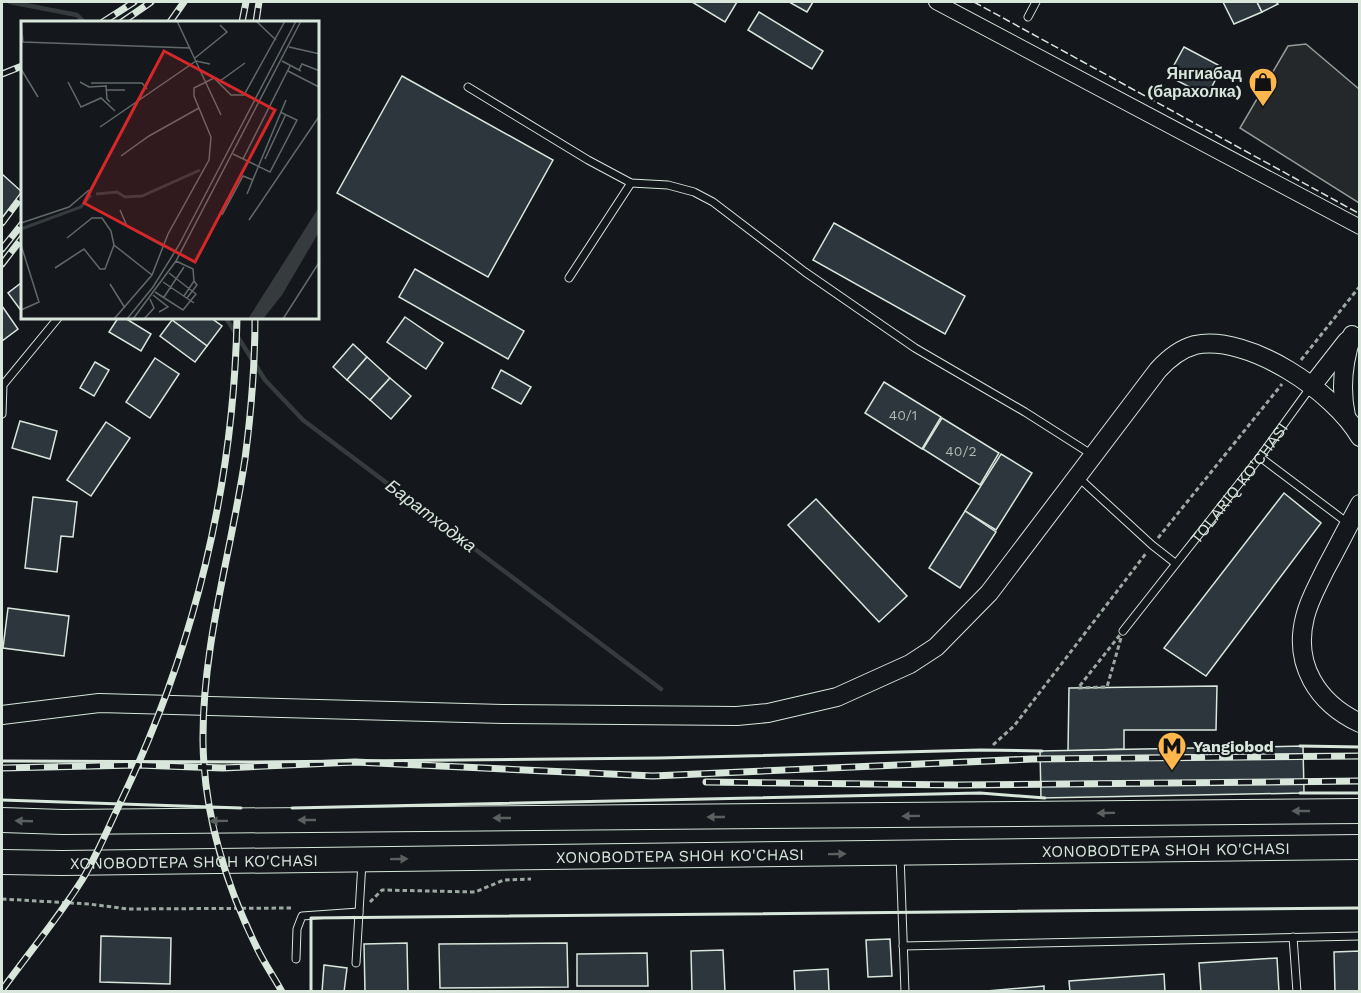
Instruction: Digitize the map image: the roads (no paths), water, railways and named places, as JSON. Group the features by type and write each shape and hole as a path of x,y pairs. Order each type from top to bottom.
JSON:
{"highway":[{"path":"2,820 63,822 1359,811"},
{"path":"277,860 278,820"},
{"path":"62,863 63,822"},
{"name":"XONOBODTEPA SHOH KO'CHASI","path":"2,862 1359,847"}],"street":[{"path":"936,2 1359,227"},
{"name":"TOLARIQ KO'CHASI","path":"1311,387 1357,336"},
{"name":"TOLARIQ KO'CHASI","path":"1346,416 1343,381 1345,362 1357,336"},
{"path":"2,715 99,703 503,714 725,716 768,713 837,697 910,664 936,647 989,593 1158,370 1171,357 1185,348 1208,344 1237,346 1258,354 1291,372 1311,387 1346,416 1359,437"},
{"path":"1359,504 1307,610 1303,630 1303,650 1311,680 1324,700 1359,723"}],"lane":[{"path":"1028,17 1036,2"},
{"path":"468,87 588,160 631,183 668,185 694,192 712,202 805,272 915,348 1025,412 1092,455"},
{"path":"569,278 631,183"},
{"path":"2,414 3,385 56,320"},
{"name":"TOLARIQ KO'CHASI","path":"1124,632 1175,563 1260,457 1311,387"},
{"path":"1260,457 1349,524"},
{"path":"1077,476 1152,545 1175,563"},
{"path":"900,853 904,992"},
{"path":"356,963 362,859"},
{"path":"296,959 297,929 302,916 359,912"},
{"path":"903,946 1359,936"},
{"path":"1293,937 1297,992"}],"waterway":[{"name":"Баратходжа","path":"10,2 77,15 83,21"},
{"name":"Баратходжа","path":"227,320 265,380 303,420 661,689"}],"railway":[{"path":"105,21 134,2"},
{"path":"123,21 151,2"},
{"path":"171,21 184,2"},
{"path":"242,21 246,2"},
{"path":"256,21 259,2"},
{"path":"2,74 21,66"},
{"path":"2,223 21,197"},
{"path":"2,249 21,225"},
{"path":"2,264 21,239"},
{"path":"2,990 82,880 103,840 170,684 189,625 218,504 228,442 237,320"},
{"path":"255,320 251,407 245,459 207,670 204,706 204,769 212,822 227,874 257,948 282,992"},
{"path":"2,768 137,765 223,768 355,762 653,776 1032,759 1360,756"},
{"path":"706,782 958,785 1360,781"}],"place":[{"name":"Янгиабад (барахолка)","path":"1263,108"},
{"name":"Yangiobod","path":"1172,772"}]}
